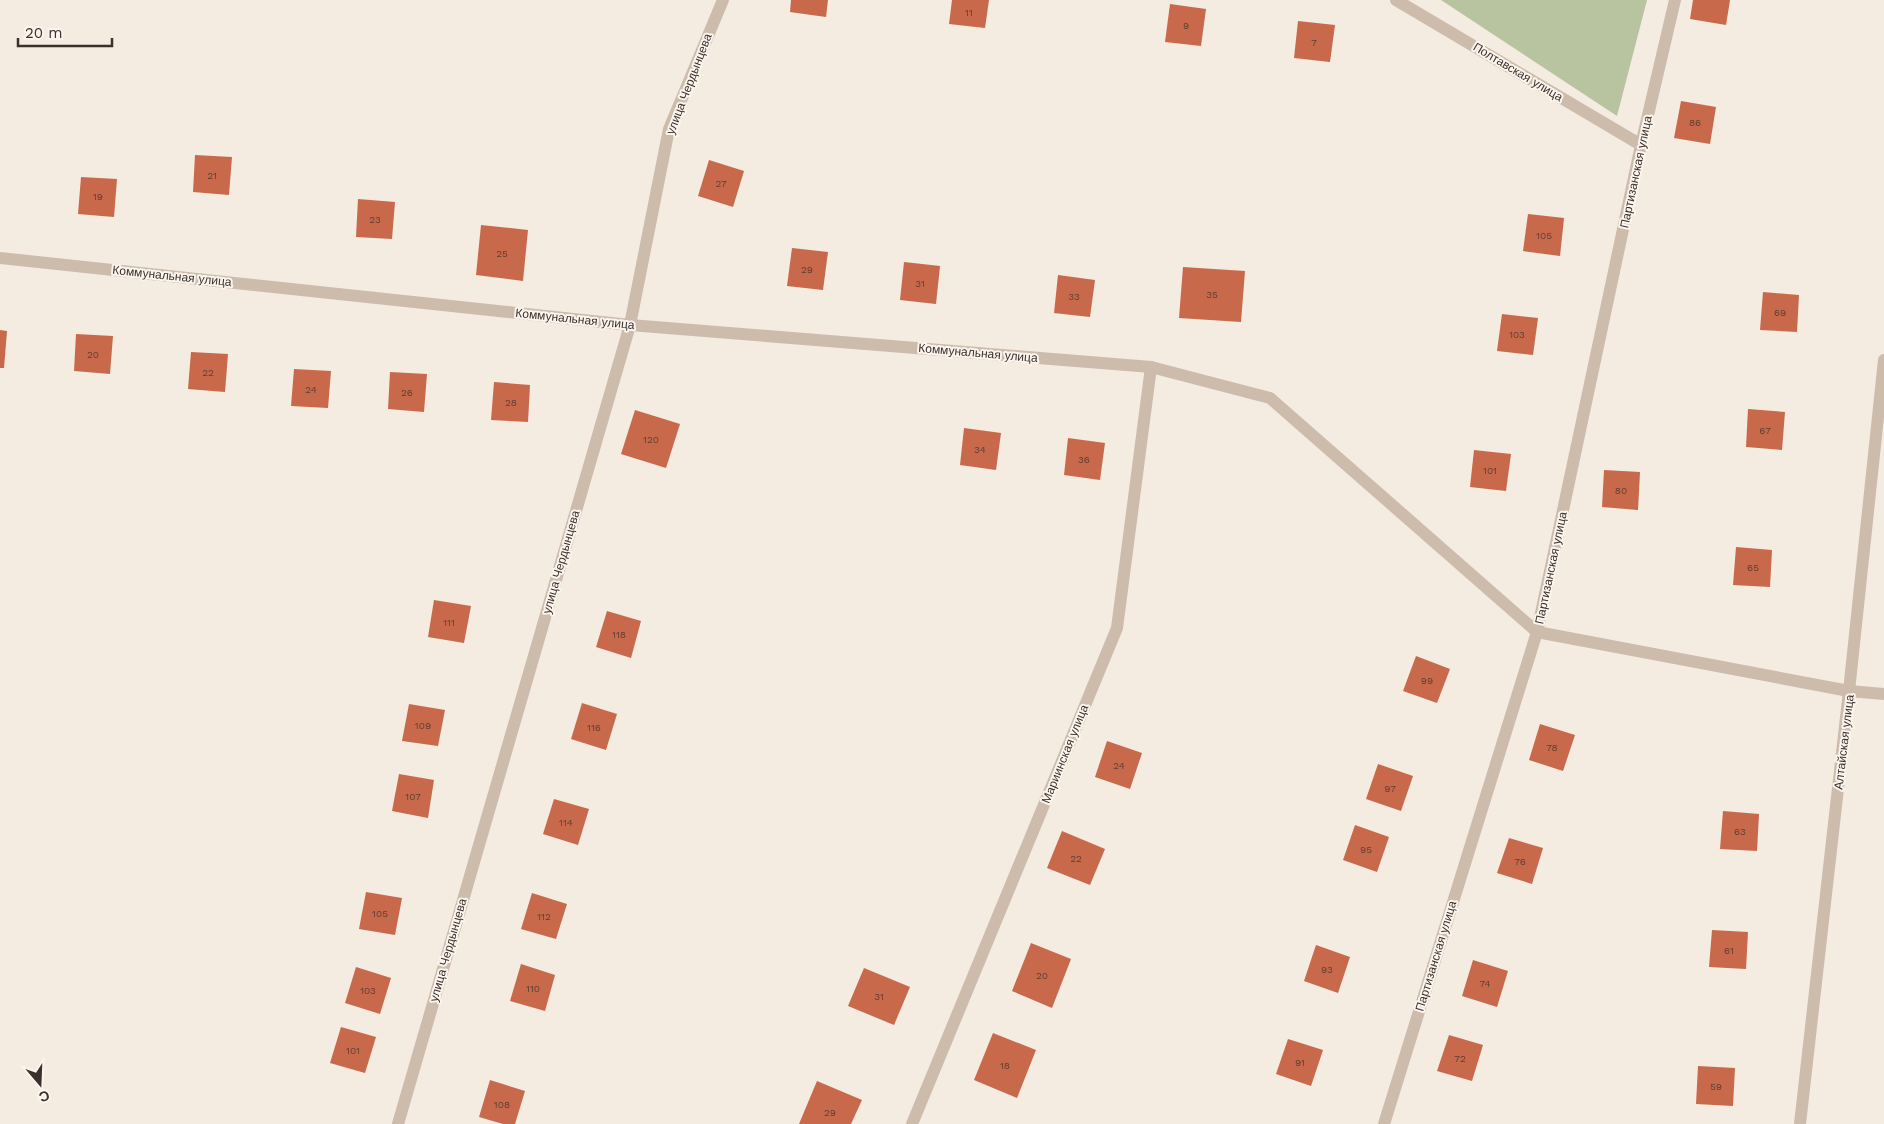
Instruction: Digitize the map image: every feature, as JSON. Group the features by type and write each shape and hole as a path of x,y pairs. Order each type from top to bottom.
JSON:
{"street":[{"name":"улица Чердынцева","path":"398,1124 630,325 669,129 723,0"},
{"name":"Полтавская улица","path":"1396,0 1641,145"},
{"name":"Партизанская улица","path":"1384,1124 1537,632 1641,145 1675,0"},
{"name":"Коммунальная улица","path":"0,258 630,325 1151,367 1270,398 1537,632"},
{"name":"Алтайская улица","path":"1800,1124 1884,360"},
{"name":"Мариинская улица","path":"912,1124 1117,628 1151,367"},
{"path":"1537,632 1849,691 1884,694"}],"green space":[{"path":"1441,0 1647,0 1617,116"}],"building":[{"path":"791,0 828,0 826,17 790,12"},
{"path":"952,0 989,0 985,28 949,24"},
{"path":"1693,0 1730,0 1726,25 1690,19"},
{"path":"1170,4 1206,9 1201,46 1165,42"},
{"path":"1298,21 1335,25 1330,62 1294,58"},
{"path":"1681,101 1716,107 1710,144 1674,138"},
{"path":"195,155 232,157 229,195 193,192"},
{"path":"709,160 744,171 733,207 698,196"},
{"path":"81,177 117,179 114,217 78,214"},
{"path":"358,199 395,202 392,239 356,237"},
{"path":"1528,214 1564,218 1560,256 1523,251"},
{"path":"481,225 528,230 523,281 476,275"},
{"path":"792,248 828,252 823,290 787,286"},
{"path":"904,262 940,266 936,304 900,300"},
{"path":"1183,267 1245,271 1241,322 1179,318"},
{"path":"1058,275 1095,280 1090,317 1054,313"},
{"path":"1763,292 1799,295 1797,332 1760,330"},
{"path":"1502,314 1538,318 1533,355 1497,351"},
{"path":"0,330 7,331 4,368 0,368"},
{"path":"76,334 113,336 110,374 74,371"},
{"path":"191,352 228,354 225,392 188,389"},
{"path":"294,369 331,371 328,408 291,406"},
{"path":"390,372 427,374 424,412 388,409"},
{"path":"494,382 530,385 528,422 491,420"},
{"path":"1748,409 1785,412 1782,450 1746,447"},
{"path":"635,410 680,424 666,468 621,454"},
{"path":"964,428 1001,433 996,470 960,465"},
{"path":"1068,438 1105,443 1100,480 1064,475"},
{"path":"1474,450 1511,454 1506,491 1470,487"},
{"path":"1604,470 1640,472 1638,510 1602,507"},
{"path":"1736,547 1772,550 1770,587 1733,585"},
{"path":"434,600 471,606 464,643 428,637"},
{"path":"607,611 641,621 631,658 596,647"},
{"path":"1416,656 1450,669 1437,703 1403,691"},
{"path":"582,703 617,714 606,750 571,739"},
{"path":"409,704 445,710 438,746 402,741"},
{"path":"1540,724 1575,735 1563,771 1529,760"},
{"path":"1107,741 1142,753 1130,789 1095,777"},
{"path":"1378,764 1413,776 1401,811 1366,799"},
{"path":"399,774 434,780 428,818 392,811"},
{"path":"554,799 589,809 578,845 543,834"},
{"path":"1723,811 1759,814 1757,851 1720,849"},
{"path":"1355,825 1389,837 1377,872 1343,860"},
{"path":"1062,831 1105,849 1090,885 1047,868"},
{"path":"1509,838 1543,848 1532,884 1497,873"},
{"path":"366,892 402,898 395,935 359,929"},
{"path":"532,893 567,904 556,939 521,929"},
{"path":"1712,930 1748,932 1746,969 1709,967"},
{"path":"1031,943 1071,959 1052,1008 1012,991"},
{"path":"1316,945 1350,957 1338,993 1304,981"},
{"path":"1473,960 1508,971 1497,1007 1462,996"},
{"path":"521,964 555,975 545,1011 510,1001"},
{"path":"356,967 391,978 380,1014 345,1003"},
{"path":"864,968 910,987 894,1025 848,1006"},
{"path":"341,1027 376,1037 365,1073 330,1063"},
{"path":"993,1033 1036,1050 1017,1098 974,1080"},
{"path":"1449,1035 1483,1045 1472,1081 1437,1071"},
{"path":"1288,1039 1323,1050 1311,1086 1276,1074"},
{"path":"1698,1066 1735,1068 1733,1106 1696,1104"},
{"path":"490,1080 525,1091 515,1124 503,1124 479,1117"},
{"path":"817,1081 862,1100 851,1124 799,1124"}]}
